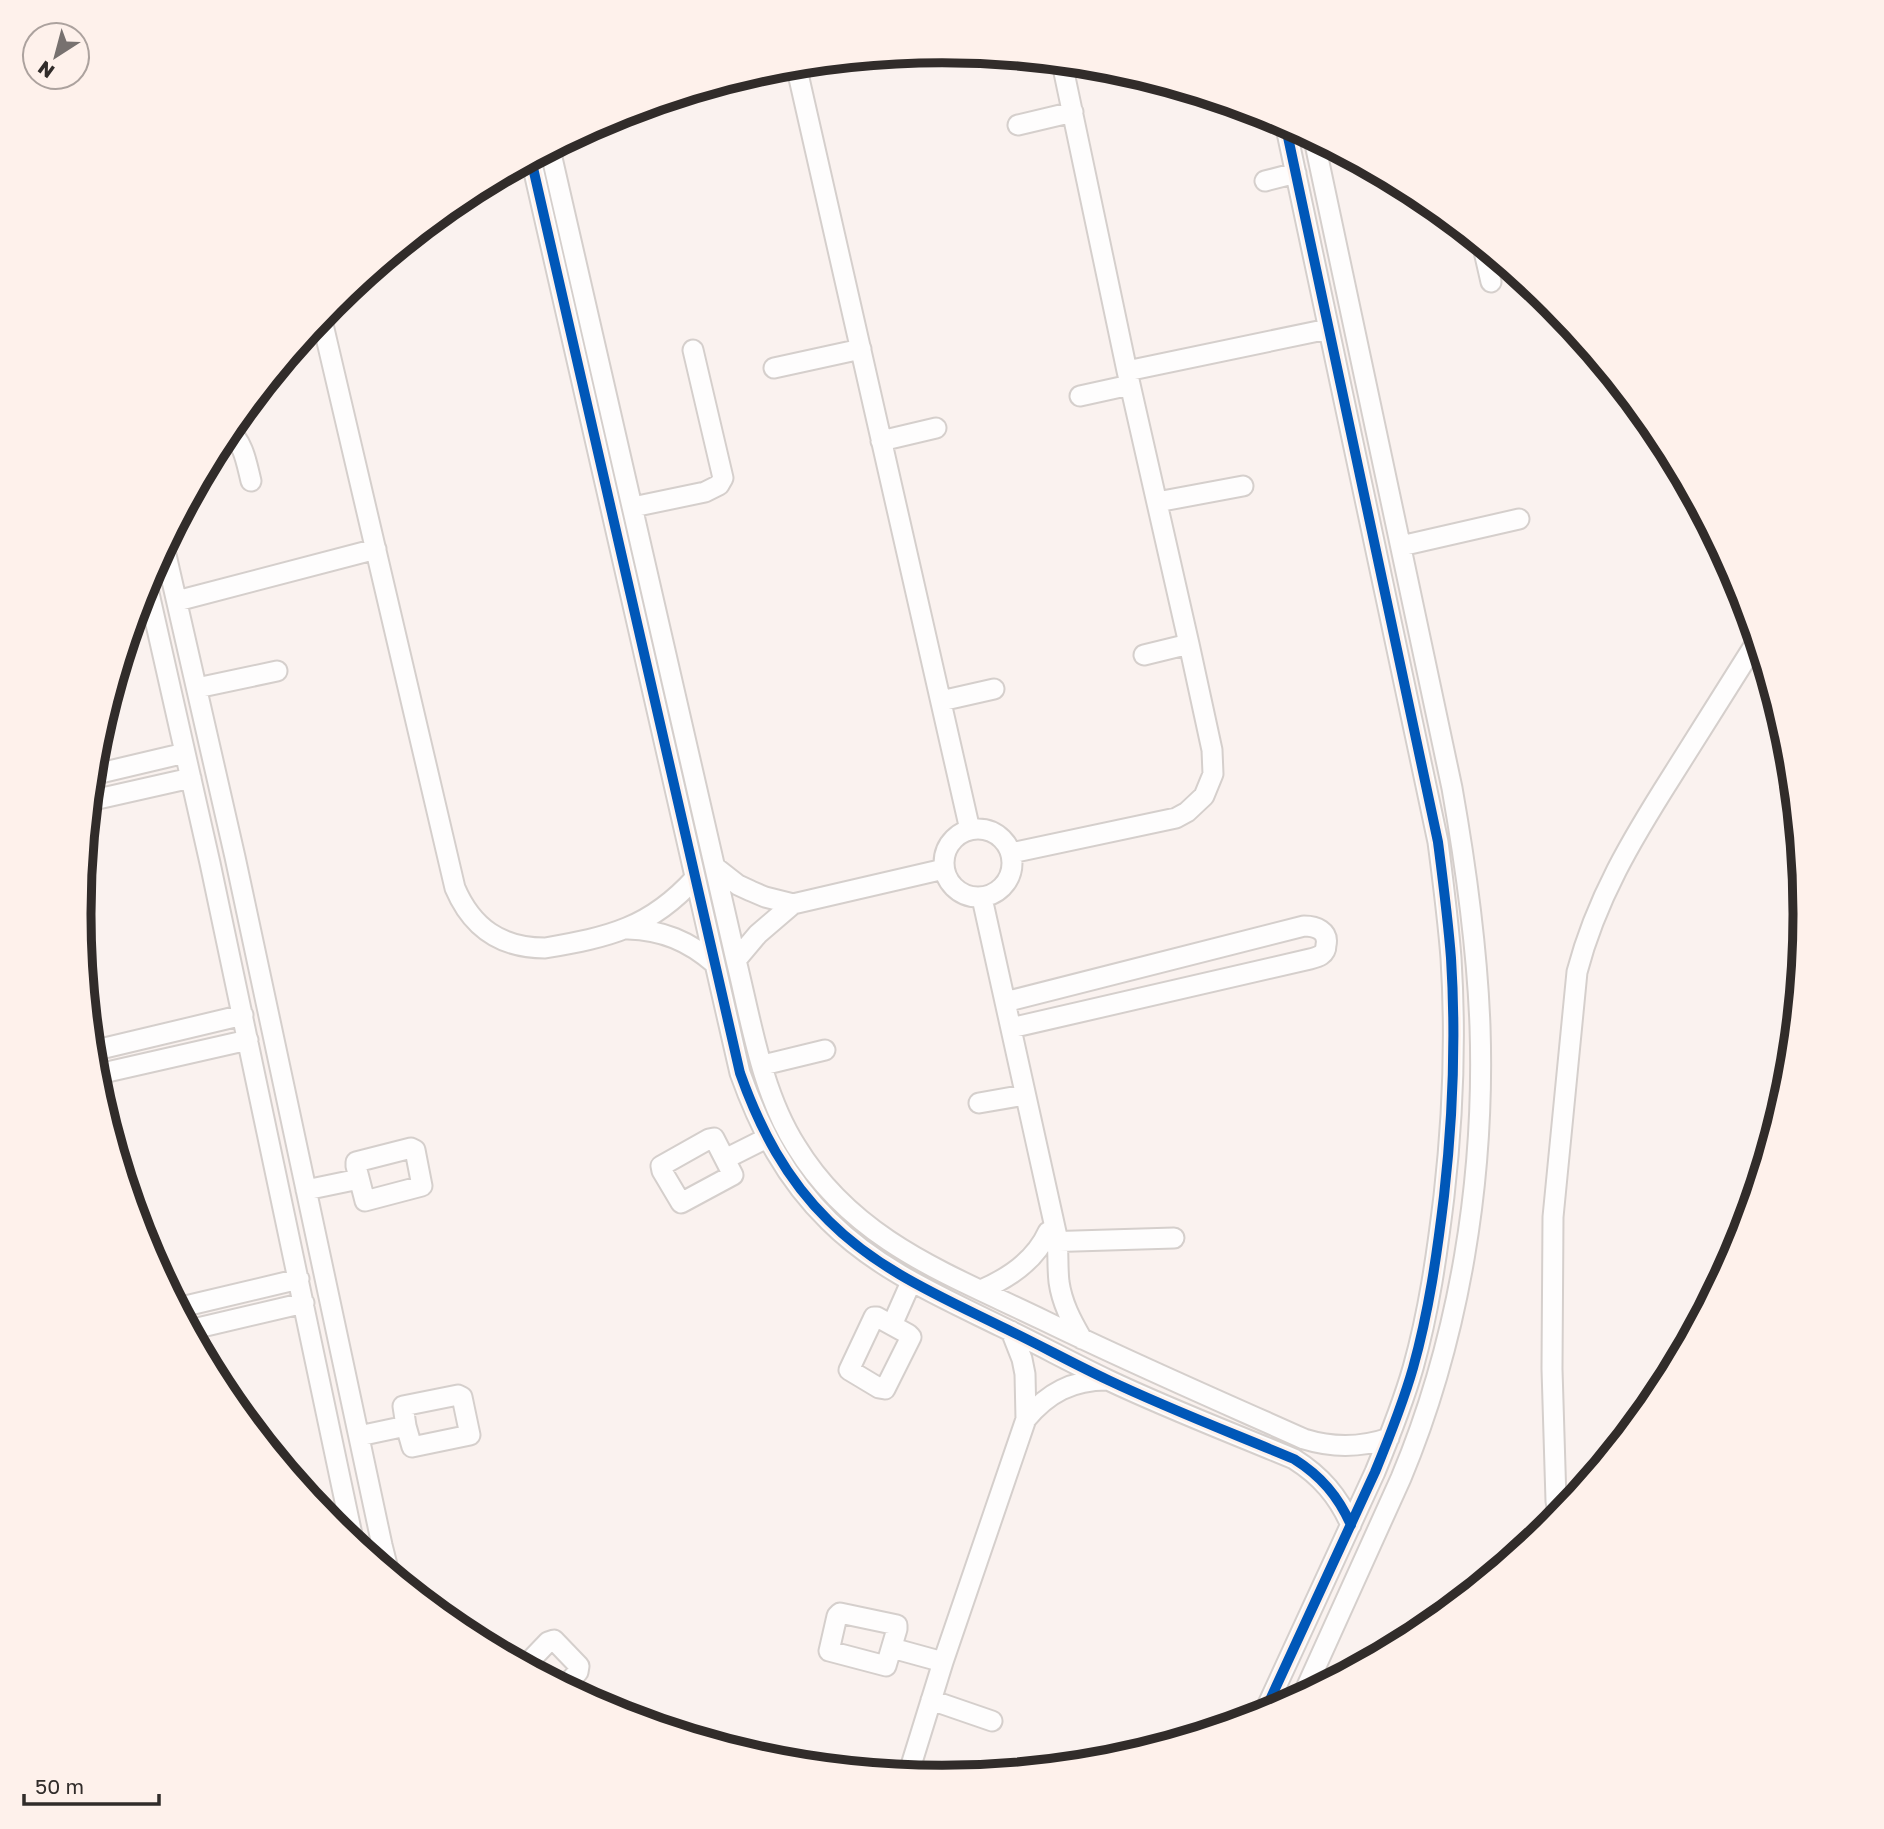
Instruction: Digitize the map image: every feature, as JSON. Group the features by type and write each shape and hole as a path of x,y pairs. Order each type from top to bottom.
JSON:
{"street":[{"path":"1011,853 1177,818 1196,805 1210,785 1214,762 1128,378 1073,112 1069,73"},
{"path":"798,75 970,830"},
{"path":"1018,125 1073,112"},
{"path":"1270,1700 1389,1438 1412,1370 1433,1279 1450,1129 1453,1014 1451,957 1438,842 1288,137"},
{"path":"1308,1683 1401,1478 1437,1380 1457,1292 1474,1179 1479,1115 1480,1039 1471,912 1452,788 1316,150"},
{"path":"552,158 736,960 769,1089 777,1112 795,1145 841,1203 869,1228 899,1249 981,1290 1082,1339 1304,1439 1347,1447 1389,1438"},
{"path":"533,168 740,1073 767,1138 794,1181 829,1222 870,1256 911,1282 1109,1381 1294,1459 1312,1471 1338,1498 1351,1525"},
{"path":"1265,181 1296,173"},
{"path":"1486,260 1491,282"},
{"path":"324,329 455,888 467,911 475,921 507,942 532,948 558,945 627,929 664,908 695,878"},
{"path":"1080,397 1128,378 1328,329"},
{"path":"774,368 861,349"},
{"path":"633,507 705,492 719,485 723,478 693,351"},
{"path":"881,441 936,428"},
{"path":"236,437 243,448 251,481"},
{"path":"1157,502 1243,486"},
{"path":"1401,546 1519,519"},
{"path":"177,601 376,549"},
{"path":"168,561 235,858 387,1560"},
{"path":"151,601 243,1015 350,1527"},
{"path":"1387,606 1413,601"},
{"path":"1144,656 1189,643"},
{"path":"1556,1504 1552,1368 1553,1217 1577,972 1591,926 1628,848 1751,651"},
{"path":"197,688 277,671"},
{"path":"941,701 993,689"},
{"path":"103,772 185,753"},
{"path":"99,799 191,778"},
{"path":"680,811 701,806"},
{"path":"970,830 995,833 1002,838 1011,853 1010,879 999,892 982,898 958,891 951,885 944,869 949,844 970,830"},
{"path":"210,863 235,858"},
{"path":"715,867 732,881 751,891 793,904"},
{"path":"736,960 769,923 793,904 944,869"},
{"path":"982,898 1052,1217 1051,1241 1061,1296 1082,1339"},
{"path":"1005,1002 1304,926 1314,926 1322,931 1327,939 1326,949 1321,955 1310,959 1011,1028"},
{"path":"627,929 675,937 715,964"},
{"path":"102,1049 243,1015"},
{"path":"106,1073 248,1040"},
{"path":"763,1065 825,1050"},
{"path":"979,1103 1025,1095"},
{"path":"725,1159 767,1138"},
{"path":"306,1190 359,1179"},
{"path":"981,1290 996,1284 1025,1264 1051,1241 1174,1238"},
{"path":"186,1306 299,1279"},
{"path":"892,1325 911,1282"},
{"path":"198,1327 304,1303"},
{"path":"911,1765 943,1661 1026,1419 1025,1374 1011,1331"},
{"path":"1026,1419 1049,1396 1062,1388 1093,1380 1109,1381"},
{"path":"359,1436 406,1426"},
{"path":"1294,1459 1304,1439"},
{"path":"531,1660 548,1642 554,1640 579,1666 579,1670 570,1680"},
{"path":"892,1648 943,1661"},
{"path":"931,1700 992,1721"}],"cycle path":[{"path":"1270,1700 1375,1472 1413,1368 1428,1304 1441,1218 1453,1077 1453,988 1438,842 1288,137"},
{"path":"533,168 740,1073 756,1114 776,1152 800,1188 829,1221 888,1267 932,1292 1108,1380 1294,1459 1328,1488 1351,1525"}]}
